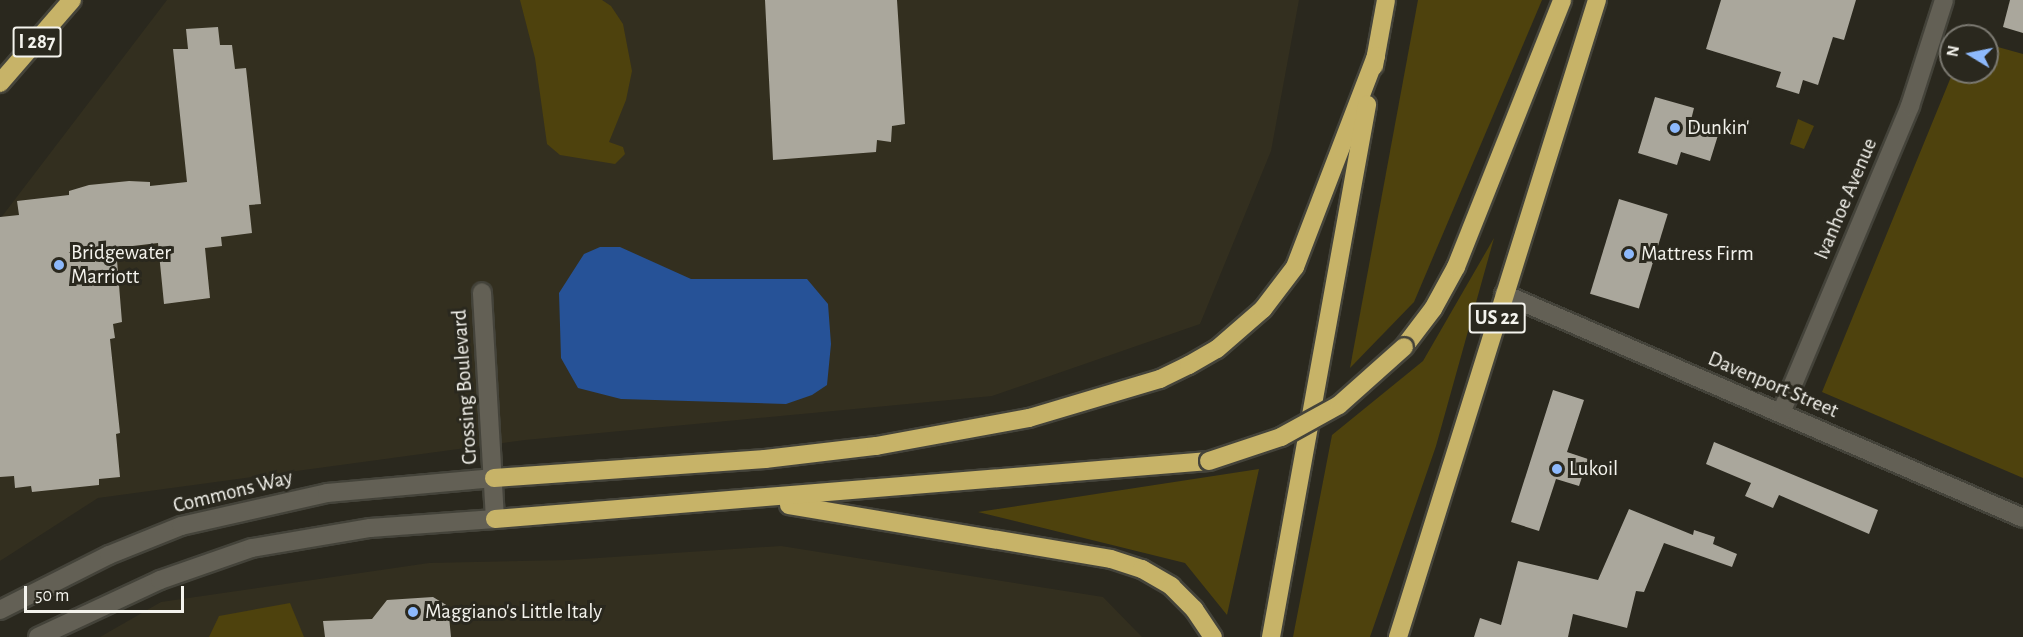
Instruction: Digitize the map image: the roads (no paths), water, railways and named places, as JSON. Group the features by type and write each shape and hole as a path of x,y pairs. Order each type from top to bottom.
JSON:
{"highway":[{"name":"I 287","path":"0,83 72,0"},
{"path":"1271,637 1386,0"},
{"path":"495,519 752,500 1209,461 1281,437 1339,405 1404,347 1433,309 1465,247 1562,0"},
{"name":"US 22","path":"1398,637 1597,0"},
{"path":"494,478 765,459 876,446 1029,418 1160,379 1217,349 1263,309 1295,267 1376,56"},
{"path":"752,500 871,516 1111,559 1142,569 1171,586 1194,609 1213,637"}],"street":[{"name":"Ivanhoe Avenue","path":"1781,413 1910,106 1944,0"},
{"name":"Crossing Boulevard","path":"482,292 495,519"},
{"name":"Davenport Street","path":"1504,294 2023,518"},
{"name":"Commons Way","path":"0,610 109,555 181,526 327,493 494,478"},
{"path":"38,637 160,580 252,548 370,528 495,519"}],"water":[{"path":"600,247 620,247 691,279 807,279 828,304 831,344 827,385 812,395 786,404 621,399 578,388 561,358 559,293 584,254"}],"place":[{"name":"Dunkin'","path":"1675,128"},
{"name":"Mattress Firm","path":"1629,254"},
{"name":"Bridgewater Marriott","path":"59,265"},
{"name":"Lukoil","path":"1557,469"},
{"name":"Maggiano's Little Italy","path":"413,612"}]}
